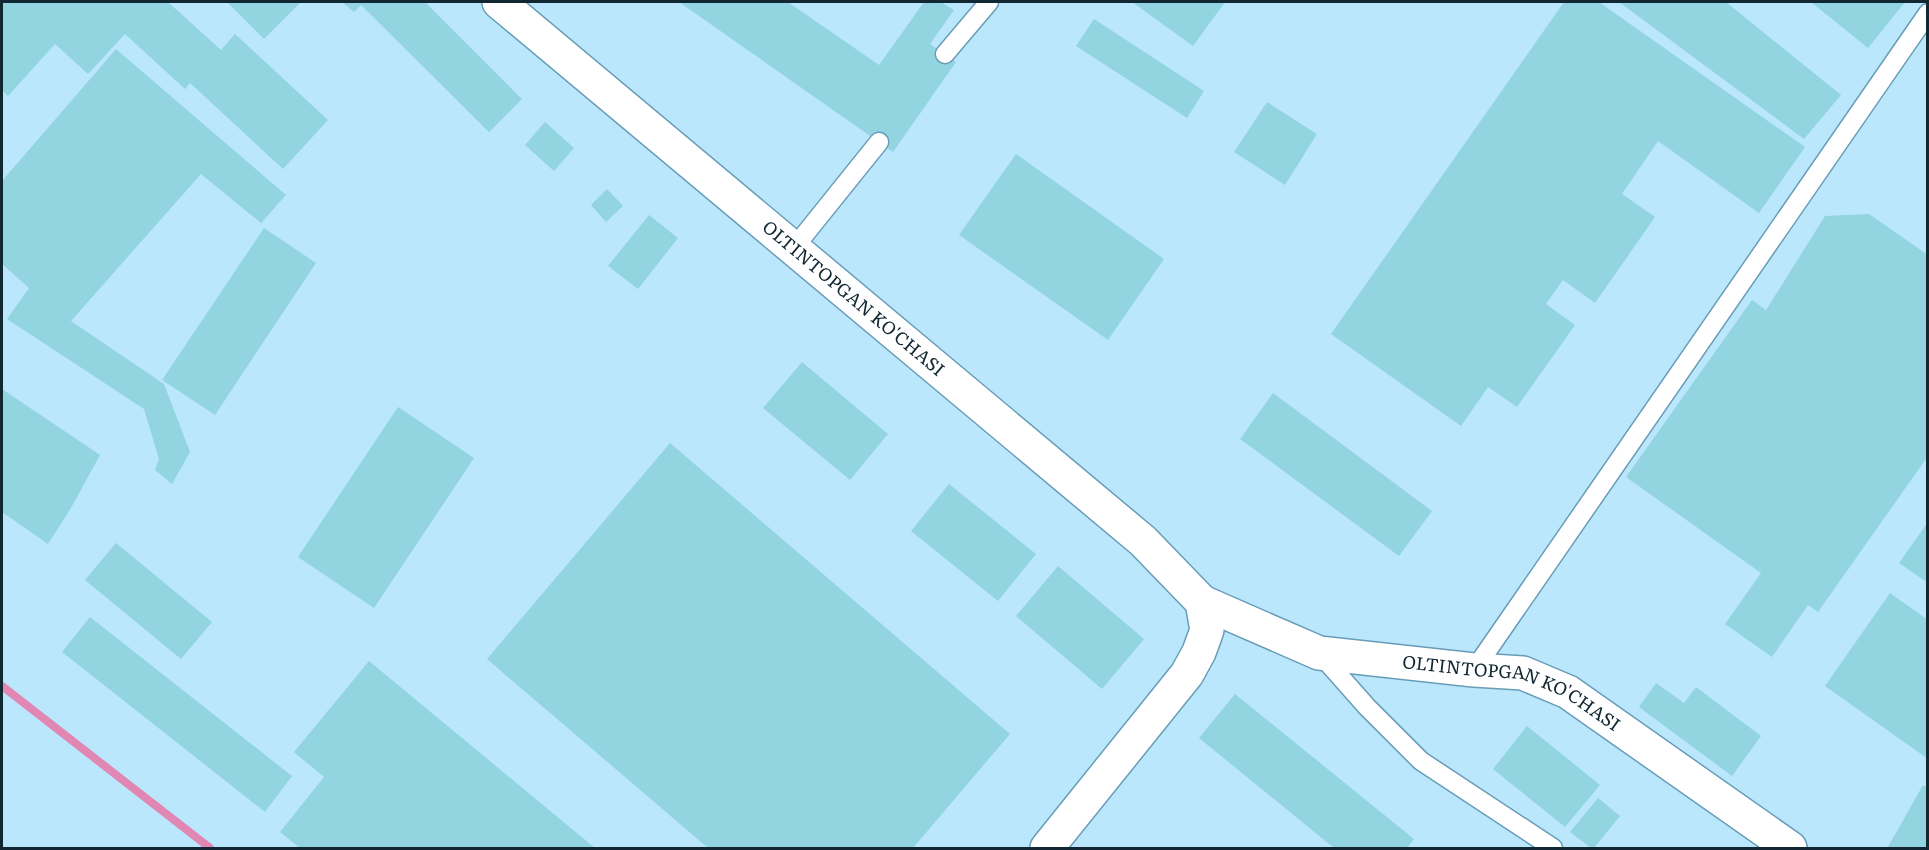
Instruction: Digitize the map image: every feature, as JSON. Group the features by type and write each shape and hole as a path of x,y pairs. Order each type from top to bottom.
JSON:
{"street":[{"name":"OLTINTOPGAN KO'CHASI","path":"499,2 1143,541 1202,602 1319,653 1523,673 1568,692 1790,849"},
{"path":"1047,849 1187,675 1207,630 1202,602"}],"lane":[{"path":"945,54 989,2"},
{"path":"1474,670 1928,13"},
{"path":"794,249 879,142"},
{"path":"1319,653 1367,707 1421,761 1553,849"}],"building":[{"path":"2,2 168,2 221,50 235,34 328,120 283,169 190,83 185,89 125,34 88,74 55,44 8,96 2,90"},
{"path":"227,2 301,2 264,39"},
{"path":"342,2 425,2 522,99 489,132 361,5 354,12"},
{"path":"679,2 788,2 879,65 924,2 941,2 954,10 930,44 956,62 893,152"},
{"path":"1132,2 1225,2 1193,46"},
{"path":"1564,2 1599,2 1805,147 1759,213 1658,141 1622,194 1655,217 1595,303 1563,280 1546,304 1575,325 1517,407 1488,387 1461,426 1331,334"},
{"path":"1619,2 1726,2 1841,95 1804,139"},
{"path":"1811,2 1905,2 1868,48"},
{"path":"1094,19 1204,91 1187,118 1076,46"},
{"path":"116,49 286,195 261,223 201,174 71,321 164,384 190,452 172,484 155,470 159,459 144,409 7,319 29,288 2,264 2,181"},
{"path":"1267,102 1317,134 1285,185 1234,152"},
{"path":"545,122 574,148 554,171 525,145"},
{"path":"1016,154 1164,259 1108,340 959,235"},
{"path":"607,189 623,206 606,222 591,205"},
{"path":"1869,214 1928,255 1928,456 1818,612 1808,605 1772,657 1725,624 1761,573 1626,477 1752,300 1766,310 1825,216"},
{"path":"649,215 678,238 638,289 608,266"},
{"path":"264,228 316,263 215,415 162,380"},
{"path":"802,362 888,434 850,480 763,408"},
{"path":"2,389 100,455 48,544 2,512"},
{"path":"1273,393 1432,511 1399,556 1240,439"},
{"path":"398,407 474,458 374,608 298,557"},
{"path":"670,443 1010,734 913,848 708,848 487,659"},
{"path":"949,484 1036,554 998,601 911,531"},
{"path":"1928,522 1928,583 1899,563"},
{"path":"116,543 212,622 181,659 85,580"},
{"path":"1058,566 1144,639 1102,689 1016,616"},
{"path":"1890,593 1928,620 1928,759 1825,686"},
{"path":"90,617 292,776 265,812 62,652"},
{"path":"369,661 595,848 300,848 280,832 324,777 294,752"},
{"path":"1656,683 1684,703 1696,687 1761,736 1732,776 1639,707"},
{"path":"1235,694 1414,839 1407,848 1334,848 1199,738"},
{"path":"1527,726 1600,785 1565,827 1493,769"},
{"path":"1923,785 1928,788 1928,848 1888,847"},
{"path":"1598,798 1620,816 1594,848 1591,848 1570,832"}],"waterway":[{"path":"2,686 210,848"}]}
